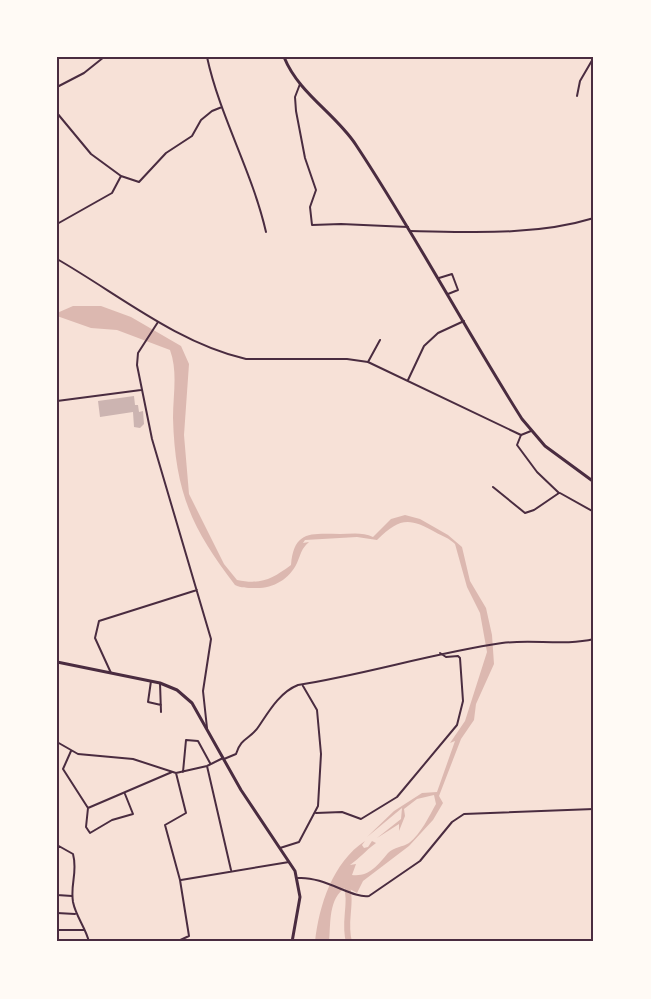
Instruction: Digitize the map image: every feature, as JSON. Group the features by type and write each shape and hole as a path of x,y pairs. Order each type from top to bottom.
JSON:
{"main road":[{"path":"284,57 300,84 354,142 531,431 551,451 594,482"},
{"path":"57,662 160,682 187,698 298,878 300,897 292,942"}],"street":[{"path":"57,87 84,73 99,58 104,57"},
{"path":"207,57 222,107 257,195 266,231"},
{"path":"577,96 580,81 594,57"},
{"path":"300,84 296,97 296,111 305,158 316,190 309,207 312,225 341,224 511,232 573,225 594,218"},
{"path":"57,113 74,131 86,150 121,176 139,182 166,153 192,136 201,120 212,111 222,107"},
{"path":"57,224 112,193 121,176"},
{"path":"57,259 158,321 204,344 246,359 347,359 368,362 521,435"},
{"path":"439,278 452,273 458,290 448,294"},
{"path":"158,321 137,359 152,439 211,639 203,692 207,728"},
{"path":"408,380 424,346 438,333 464,321"},
{"path":"368,362 380,340"},
{"path":"57,401 141,390"},
{"path":"531,431 521,435 517,445 522,453 559,492 594,512"},
{"path":"493,487 525,513 534,510 559,492"},
{"path":"112,673 95,638 99,621 197,590"},
{"path":"57,742 71,751 93,757 133,759 172,772 183,772 236,754 240,742 259,727 263,717 285,693 303,684 457,650 501,644 594,639"},
{"path":"316,813 342,812 361,819 373,813 397,797 424,763 448,740 462,714 460,658 458,656 446,657 440,653"},
{"path":"151,681 148,702 161,705"},
{"path":"160,682 161,712"},
{"path":"279,848 299,842 316,813 321,753 317,710 303,684"},
{"path":"183,772 186,740 198,741 208,765 231,870"},
{"path":"71,751 63,769 88,808 86,827 90,833 111,820 133,814 125,794"},
{"path":"88,808 172,772"},
{"path":"176,773 186,813 165,825 180,880 189,936 176,942"},
{"path":"298,878 329,882 357,895 369,896 420,861 452,822 464,814 594,809"},
{"path":"72,896 57,896 58,845 73,854 77,868 72,896 76,914 89,942"},
{"path":"180,880 290,862"},
{"path":"57,913 76,914"},
{"path":"57,930 84,930"}],"shaded area":[{"path":"73,306 101,306 131,317 181,346 189,364 184,435 189,494 224,564 237,580 260,581 278,574 291,565 296,545 306,536 365,534 373,537 391,519 405,515 420,519 448,535 462,547 470,581 486,608 492,635 494,664 476,704 474,720 461,739 439,796 443,803 433,820 409,846 363,881 357,893 346,887 340,892 331,912 329,942 315,942 317,928 324,899 344,860 365,841 362,845 364,848 368,847 372,841 376,843 350,865 356,864 352,875 368,872 390,851 407,844 417,835 436,804 434,795 417,799 404,809 405,816 399,831 399,824 377,838 401,819 402,808 367,837 394,811 422,793 437,792 455,741 450,743 465,721 487,652 480,613 467,587 455,544 426,527 411,522 392,527 377,540 357,537 305,540 303,543 309,542 303,549 294,569 285,579 261,588 244,588 235,585 207,545 188,508 182,488 174,444 174,375 170,350 117,330 91,328 57,316 57,313"}],"building":[{"path":"134,396 139,412 143,411 144,424 140,428 134,427 133,412 100,417 98,401"}],"waterway":[{"path":"346,882 349,898 347,927 349,942"}]}
